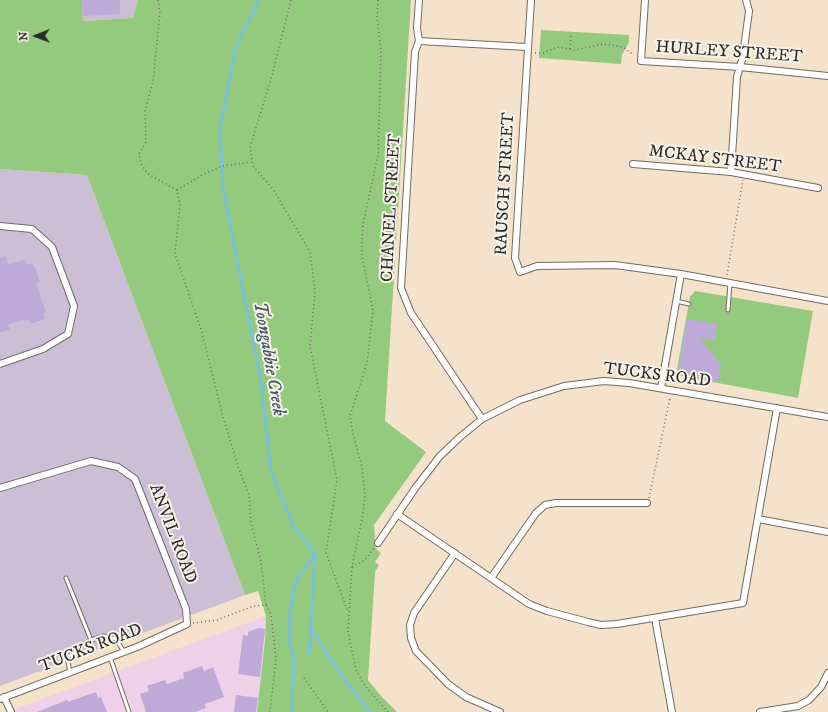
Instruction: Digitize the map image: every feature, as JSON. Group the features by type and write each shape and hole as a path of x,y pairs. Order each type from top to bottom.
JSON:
{"street":[{"name":"CHANEL STREET","path":"419,0 417,28 419,41 415,52 401,288 411,313 482,420"},
{"name":"RAUSCH STREET","path":"531,0 515,258 520,272 537,266 615,265 681,274 828,301"},
{"name":"HURLEY STREET","path":"645,0 641,61 740,66 828,76"},
{"path":"731,172 737,77 743,56 749,11 746,0"},
{"path":"419,41 527,50"},
{"name":"MCKAY STREET","path":"633,164 731,172 818,188"},
{"path":"0,226 32,230 52,246 74,306 68,334 43,349 0,364"},
{"path":"661,388 681,274"},
{"name":"TUCKS ROAD","path":"378,543 416,487 440,456 460,437 482,420 520,400 564,386 604,381 661,388 828,417"},
{"path":"397,514 529,604 547,611 588,622 601,625 617,624 743,603 777,408"},
{"name":"ANVIL ROAD","path":"0,488 91,461 118,466 135,479 186,609 187,624"},
{"path":"491,578 536,513 545,506 556,502 647,503"},
{"path":"758,519 828,532"},
{"path":"455,553 414,613 410,625 411,638 416,651 448,684 466,697 500,712"},
{"path":"655,618 672,712"},
{"name":"TUCKS ROAD","path":"10,712 2,698 124,652 187,624"},
{"path":"760,712 798,706 809,700 821,687 828,673"}],"lane":[{"path":"728,283 728,310"},
{"path":"676,301 689,304"},
{"path":"66,578 91,640"},
{"path":"70,672 68,662 69,656 78,647 91,640 104,636 116,639 124,652"},
{"path":"110,657 129,712"}],"path":[{"path":"158,0 160,13 153,82 145,110 146,142 139,154 141,164 148,174 177,190 180,205 175,254 201,329 223,417 239,470 249,495 251,523 260,562 266,605 271,615 276,659 270,712"},
{"path":"291,0 271,79 250,146 253,166 273,189 310,252 315,292 310,346 337,480 326,552 348,613"},
{"path":"378,0 377,17 381,51 378,156 363,224 362,239 362,256 373,312 367,363 350,416 352,434 362,466 365,495 363,514 352,567 348,632 356,670 365,686 388,712"},
{"path":"570,49 571,36"},
{"path":"527,50 543,54 556,47 570,49 603,44 614,45 627,49 641,61"},
{"path":"177,190 202,175 222,166 252,161"},
{"path":"728,283 744,174"},
{"path":"647,503 672,390"},
{"path":"352,567 365,560 378,543"},
{"path":"187,624 217,620 254,606 266,605"},
{"path":"304,678 328,712"}],"shaded area":[{"path":"82,0 138,0 133,18 83,21"},
{"path":"0,169 87,175 245,595 0,686"},
{"path":"266,616 265,640 257,712 7,712"}],"green space":[{"path":"0,0 82,0 83,21 133,18 138,0 411,0 385,421 426,452 374,525 376,549 381,553 375,562 379,565 375,572 368,680 397,712 257,712 265,640 266,616 258,591 245,595 87,175 0,169"},
{"path":"541,30 629,35 629,42 622,55 621,64 539,58"},
{"path":"695,291 813,311 798,398 680,376 677,369 690,297"}],"building":[{"path":"82,0 120,0 120,14 83,16"},
{"path":"6,256 8,264 24,260 26,264 32,264 35,267 40,282 36,284 46,312 43,313 45,319 30,324 29,320 26,321 25,319 8,325 10,329 0,333 0,258"},
{"path":"687,319 717,324 715,340 700,338 721,365 718,382 678,373"},
{"path":"259,628 265,629 260,677 238,674 243,635 248,636 248,632"},
{"path":"202,666 204,671 213,667 224,697 205,704 206,708 195,712 146,712 140,694 149,691 147,686 165,680 167,684 184,678 183,673"},
{"path":"96,692 98,698 101,697 107,712 37,712 67,700 68,702"},
{"path":"236,695 258,698 256,712 234,712"}],"waterway":[{"name":"Toongabbie Creek","path":"259,0 236,46 220,129 223,188 261,381 271,471 294,527 315,554 296,581 290,612 289,641 294,658 292,712"},
{"path":"315,556 311,628 338,671 370,712"},
{"path":"309,654 311,629"}]}
